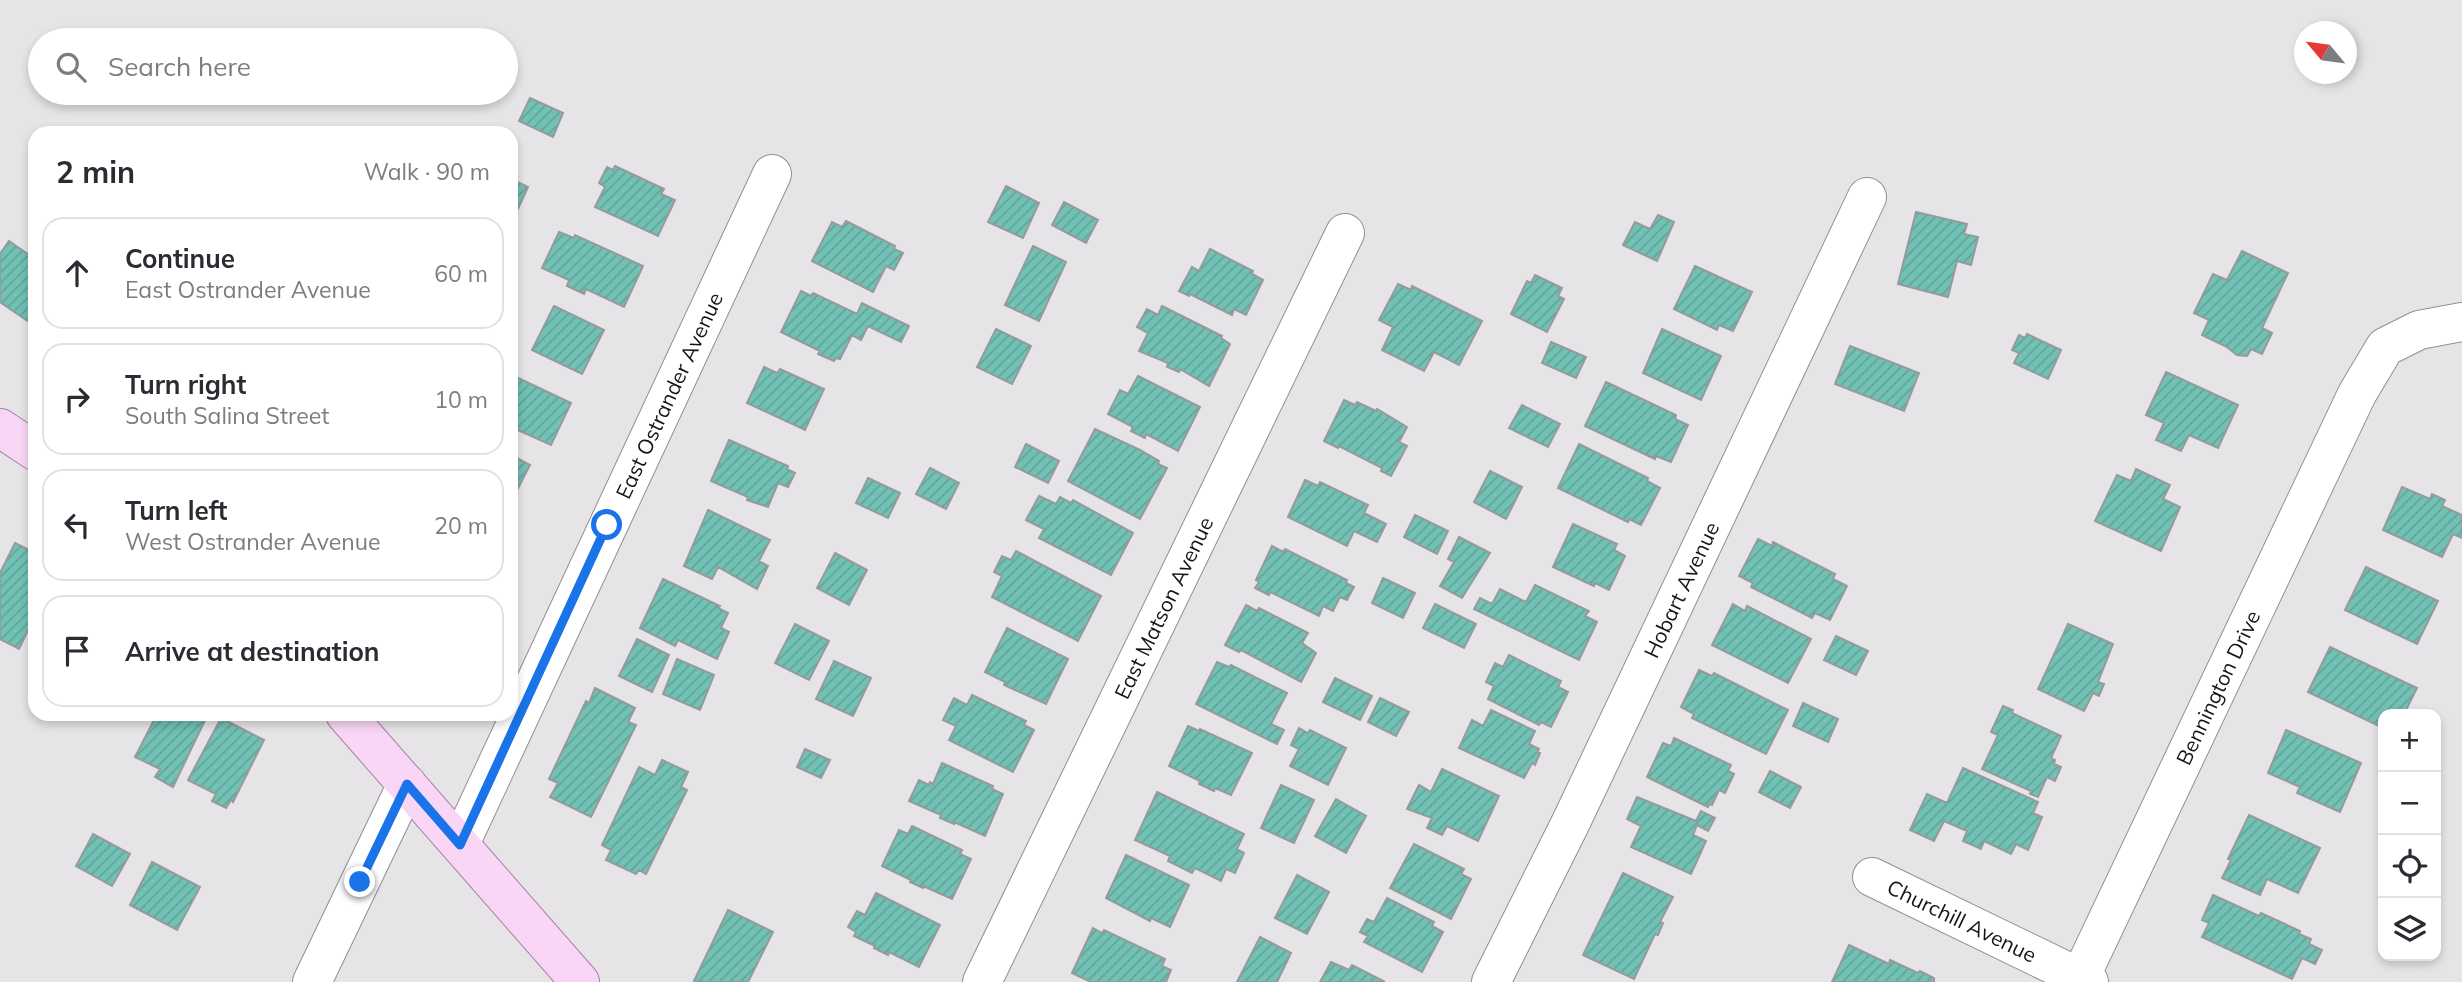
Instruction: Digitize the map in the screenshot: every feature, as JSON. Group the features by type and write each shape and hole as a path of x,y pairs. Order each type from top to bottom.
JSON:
{"main road":[{"path":"0,428 28,446"},
{"path":"351,721 580,982"}],"street":[{"name":"East Ostrander Avenue","path":"518,720 772,173"},
{"name":"Hobart Avenue","path":"1492,982 1571,822 1867,197"},
{"name":"East Matson Avenue","path":"982,982 1345,233"},
{"name":"Bennington Drive","path":"2082,981 2357,394 2385,347 2419,330 2462,322"},
{"name":"East Ostrander Avenue","path":"460,845 518,721"},
{"path":"312,982 407,784"},
{"name":"Churchill Avenue","path":"1872,877 2082,981"}],"building":[{"path":"530,98 563,113 553,137 519,121"},
{"path":"615,166 664,189 661,194 675,200 658,236 595,207 605,187 599,183 607,167 613,170"},
{"path":"518,182 528,187 518,209"},
{"path":"1006,186 1039,203 1023,238 988,222"},
{"path":"1064,202 1098,220 1086,243 1052,225"},
{"path":"1916,212 1967,224 1964,234 1978,237 1971,265 1957,261 1948,297 1898,284"},
{"path":"1658,215 1674,222 1657,261 1623,245 1635,222 1650,229"},
{"path":"846,221 895,246 894,249 903,253 894,270 886,266 873,292 812,261 832,222 842,227"},
{"path":"559,232 574,238 575,235 643,266 624,307 586,289 584,294 567,286 569,280 542,268"},
{"path":"9,241 28,254 28,321 0,302 0,254"},
{"path":"1033,246 1066,262 1039,321 1005,305"},
{"path":"1210,249 1253,271 1252,274 1263,280 1246,315 1234,309 1232,315 1179,291 1192,267 1199,271"},
{"path":"2242,251 2288,273 2262,328 2272,333 2262,354 2251,349 2247,356 2237,355 2202,335 2209,320 2194,313 2213,274 2227,280"},
{"path":"1695,266 1752,292 1733,331 1719,325 1717,330 1674,309"},
{"path":"1535,275 1562,288 1558,296 1564,299 1547,332 1511,314 1527,281 1531,283"},
{"path":"1398,284 1411,290 1412,286 1482,321 1459,365 1434,352 1424,371 1382,350 1393,327 1379,320"},
{"path":"801,291 811,296 813,293 857,314 862,303 909,326 901,342 868,326 861,340 852,335 840,359 836,358 834,361 781,332"},
{"path":"554,306 604,330 582,374 532,350"},
{"path":"1162,306 1222,336 1221,338 1230,344 1209,386 1180,369 1179,372 1167,367 1168,363 1139,351 1148,333 1137,327 1147,309 1158,315"},
{"path":"996,329 1031,346 1012,384 977,367"},
{"path":"1662,329 1721,356 1701,400 1643,373"},
{"path":"2027,334 2061,350 2048,379 2014,363 2019,353 2012,350 2019,335 2025,338"},
{"path":"1551,342 1586,357 1576,378 1542,363"},
{"path":"1850,346 1919,373 1904,411 1835,384"},
{"path":"764,367 777,373 780,369 824,389 805,430 747,403"},
{"path":"2166,372 2238,405 2218,448 2189,435 2181,451 2156,440 2164,423 2146,415"},
{"path":"1138,376 1200,407 1178,451 1146,434 1145,438 1131,431 1133,427 1108,414 1120,390 1128,394"},
{"path":"518,378 571,403 551,445 518,430"},
{"path":"1606,382 1676,415 1675,419 1688,425 1671,462 1656,456 1655,459 1585,426"},
{"path":"1344,400 1355,405 1357,402 1376,411 1377,409 1407,427 1399,442 1407,446 1391,476 1381,471 1382,468 1324,441"},
{"path":"1522,405 1560,424 1548,447 1509,428"},
{"path":"1095,429 1140,450 1167,468 1140,519 1068,481"},
{"path":"729,440 788,466 787,469 795,473 788,487 778,483 768,507 747,500 748,497 711,481"},
{"path":"1026,444 1059,461 1048,483 1015,467"},
{"path":"1579,444 1648,478 1647,481 1660,488 1641,525 1629,519 1628,522 1558,488"},
{"path":"518,459 530,465 518,488"},
{"path":"930,468 959,483 946,509 916,494"},
{"path":"2136,469 2170,485 2163,499 2180,507 2161,551 2095,521 2117,475 2131,481"},
{"path":"1490,471 1522,487 1506,519 1474,502"},
{"path":"868,478 900,493 888,518 856,503"},
{"path":"1305,480 1318,486 1320,482 1368,505 1364,513 1386,524 1377,542 1354,531 1347,546 1288,517"},
{"path":"2402,487 2430,499 2432,494 2445,500 2442,506 2462,515 2462,538 2453,534 2442,557 2383,530"},
{"path":"1039,496 1056,504 1060,497 1071,503 1073,500 1133,533 1111,575 1039,538 1044,529 1026,520"},
{"path":"708,510 770,540 759,561 768,566 757,589 718,567 712,579 684,566"},
{"path":"1415,515 1448,531 1437,554 1404,537"},
{"path":"1573,524 1617,544 1614,550 1625,556 1609,590 1553,567"},
{"path":"1459,537 1490,553 1462,598 1440,586 1454,562 1448,559"},
{"path":"1758,539 1772,546 1773,542 1835,574 1833,579 1847,586 1830,620 1815,613 1812,618 1751,587 1753,583 1739,576"},
{"path":"15,543 28,550 28,630 19,649 0,639 0,573"},
{"path":"1272,546 1283,552 1285,549 1347,580 1346,583 1354,587 1347,600 1340,597 1333,611 1323,606 1319,616 1270,592 1269,595 1255,588"},
{"path":"1016,551 1101,596 1078,641 992,597 1002,576 994,572 1002,556 1011,560"},
{"path":"835,553 867,570 849,605 817,588"},
{"path":"2366,567 2438,601 2417,644 2345,610"},
{"path":"1383,578 1415,593 1403,618 1372,603"},
{"path":"663,579 720,606 718,608 728,613 721,628 729,632 717,659 678,640 675,646 640,628"},
{"path":"1535,585 1589,611 1585,616 1597,622 1579,660 1474,609 1480,598 1492,604 1500,589 1526,602"},
{"path":"1435,604 1476,624 1464,648 1423,628"},
{"path":"1733,604 1745,611 1747,606 1811,639 1788,683 1712,645"},
{"path":"1246,605 1257,611 1259,608 1308,633 1302,643 1316,653 1301,682 1241,650 1239,652 1225,645"},
{"path":"795,624 829,641 809,680 775,663"},
{"path":"2068,624 2113,644 2098,682 2104,684 2099,696 2093,693 2084,711 2038,689"},
{"path":"1007,628 1068,659 1046,704 1004,685 1005,682 985,672"},
{"path":"1836,636 1868,651 1856,675 1824,660"},
{"path":"637,639 669,655 652,692 619,676"},
{"path":"2330,647 2417,688 2406,709 2378,709 2378,726 2308,692"},
{"path":"1509,655 1561,681 1558,687 1568,692 1551,727 1541,722 1539,725 1488,699 1494,686 1486,682 1495,663 1503,667"},
{"path":"677,659 714,675 700,710 663,694"},
{"path":"834,661 871,678 853,716 816,699"},
{"path":"1217,662 1229,667 1231,665 1287,693 1271,724 1284,730 1277,744 1196,704"},
{"path":"1699,670 1712,676 1714,673 1788,710 1766,754 1692,718 1694,714 1681,707"},
{"path":"1335,678 1372,696 1360,720 1323,702"},
{"path":"595,688 635,708 628,722 636,725 591,817 550,797 558,783 549,779 586,701 589,703"},
{"path":"972,695 1026,721 1024,725 1034,730 1013,772 949,740 956,726 943,720 954,698 967,705"},
{"path":"1380,698 1409,712 1396,736 1368,722"},
{"path":"1803,703 1838,719 1828,742 1793,726"},
{"path":"2003,706 2061,736 2051,758 2055,760 2054,764 2061,767 2055,781 2047,777 2038,797 2030,794 2031,791 1982,769 1998,735 1991,732"},
{"path":"1491,710 1535,731 1529,744 1539,749 1537,752 1540,753 1535,765 1532,763 1524,778 1459,748 1472,720 1483,726"},
{"path":"153,721 205,721 173,787 155,777 160,769 135,757"},
{"path":"219,721 227,721 264,740 233,802 231,800 226,808 212,801 216,794 188,780"},
{"path":"1188,726 1252,753 1231,795 1199,784 1200,781 1169,766"},
{"path":"1299,728 1308,733 1310,730 1346,748 1328,785 1290,766 1299,749 1291,745"},
{"path":"2286,730 2361,763 2340,812 2297,793 2300,787 2268,773"},
{"path":"1674,738 1731,765 1728,771 1734,774 1725,793 1719,790 1712,805 1709,804 1708,807 1647,777 1663,743 1671,746"},
{"path":"805,749 830,760 821,778 797,767"},
{"path":"662,760 688,772 681,787 687,790 646,874 639,870 636,874 606,860 611,850 602,845 639,767 655,775"},
{"path":"942,763 993,786 992,789 1003,794 985,836 940,818 941,815 909,801 919,780 933,784"},
{"path":"1963,768 2038,802 2033,813 2042,817 2028,850 2016,844 2011,854 1984,841 1981,849 1963,841 1967,831 1944,821 1934,841 1910,830 1927,794 1947,803"},
{"path":"1442,769 1499,796 1478,841 1447,826 1442,835 1427,828 1432,818 1407,809 1419,785 1431,792"},
{"path":"1770,771 1801,787 1790,808 1759,792"},
{"path":"1281,785 1314,800 1294,843 1261,828"},
{"path":"1157,792 1244,834 1237,849 1244,853 1235,873 1226,869 1221,881 1195,868 1192,873 1168,861 1170,856 1135,840"},
{"path":"1637,797 1696,821 1701,811 1715,818 1708,831 1697,825 1693,835 1706,841 1691,874 1631,847 1641,826 1627,819"},
{"path":"1336,799 1366,816 1346,853 1315,836"},
{"path":"2249,815 2320,848 2298,893 2267,879 2260,895 2222,878"},
{"path":"912,826 962,850 960,854 971,859 952,899 910,882 911,880 882,866 899,830 908,834"},
{"path":"93,834 130,854 112,886 76,866"},
{"path":"1414,844 1464,869 1461,874 1471,879 1451,919 1390,888"},
{"path":"1126,855 1189,885 1170,927 1151,918 1150,921 1106,898"},
{"path":"152,862 200,887 177,930 130,905"},
{"path":"1623,873 1673,897 1660,922 1663,923 1658,935 1655,934 1634,979 1583,955"},
{"path":"1297,875 1329,892 1307,934 1275,918"},
{"path":"876,893 940,925 919,967 889,952 888,955 874,948 875,946 854,936 856,932 848,927 857,911 865,915"},
{"path":"2213,895 2300,931 2299,934 2311,939 2309,944 2322,950 2315,964 2302,958 2292,979 2202,937 2209,923 2202,920"},
{"path":"1387,898 1434,922 1432,926 1443,932 1422,972 1364,942 1368,936 1360,932 1367,919 1374,922"},
{"path":"728,910 773,932 748,982 694,981"},
{"path":"1093,928 1102,933 1104,930 1165,959 1162,966 1171,970 1166,982 1091,982 1072,973"},
{"path":"1260,937 1291,953 1277,982 1237,982"},
{"path":"1849,945 1889,964 1890,960 1918,973 1920,971 1934,978 1934,982 1832,982"},
{"path":"1331,962 1349,970 1352,965 1385,982 1320,982"}],"route":[{"path":"360,882 407,784 460,845 607,525"}]}
